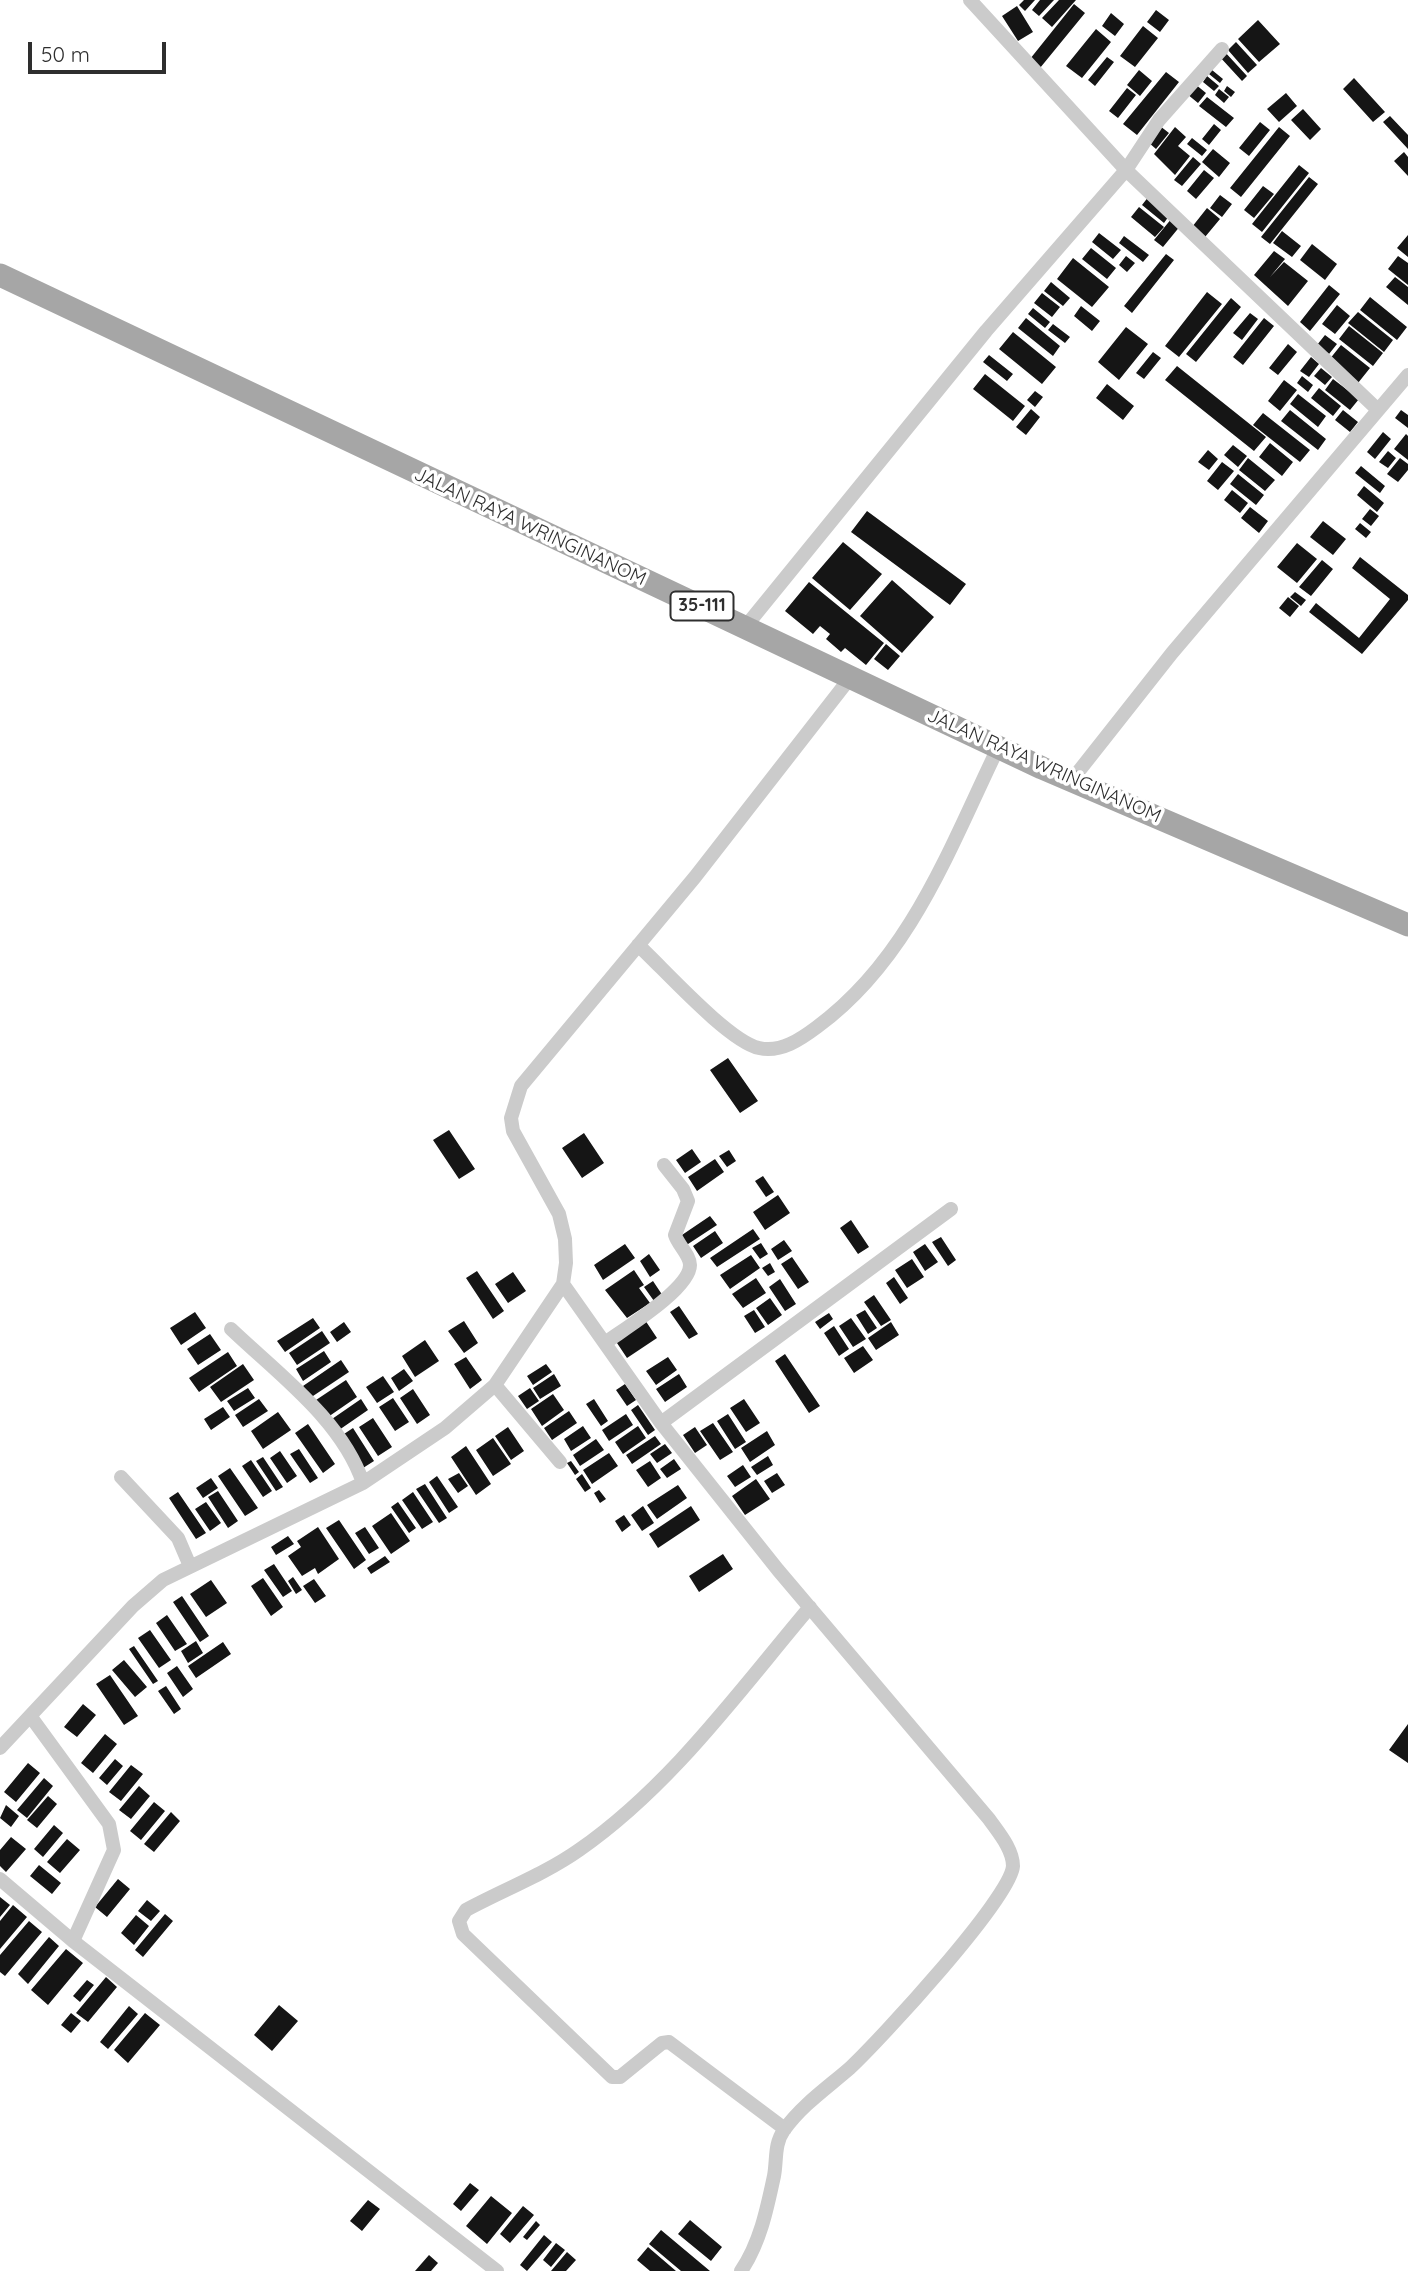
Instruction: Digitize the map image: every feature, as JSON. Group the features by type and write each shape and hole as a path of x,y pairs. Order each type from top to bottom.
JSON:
{"main road":[{"name":"JALAN RAYA WRINGINANOM","path":"0,275 442,487 746,626 998,748 1408,925"}],"street":[{"path":"970,0 1126,170 1378,410"},
{"path":"746,626 986,331 1126,170 1158,120 1222,49"},
{"path":"1071,781 1172,653 1408,375"},
{"path":"0,1748 133,1606 163,1580 211,1554 262,1534 363,1483 445,1428 495,1385 563,1284 565,1239 559,1214 513,1131 511,1118 514,1100 536,1065 638,945 849,678"},
{"path":"638,945 738,1039 760,1049 797,1042 834,1014 882,965 915,919 998,748"},
{"path":"605,1343 676,1290 689,1272 690,1260 675,1235 688,1201 683,1189 664,1165"},
{"path":"661,1423 951,1209"},
{"path":"563,1284 661,1423 810,1607 989,1819 1006,1843 1013,1865 1008,1883 994,1904 924,1988 877,2042 814,2097 785,2129 777,2142 774,2174 757,2244 741,2271"},
{"path":"230,1329 307,1401 347,1448 363,1483"},
{"path":"495,1385 560,1462"},
{"path":"121,1477 178,1538 190,1566"},
{"path":"785,2129 669,2042 662,2043 621,2077 611,2077 463,1934 459,1921 466,1910 578,1851 646,1796 702,1735 810,1607"},
{"path":"31,1717 108,1824 113,1837 114,1850 73,1941"},
{"path":"0,1879 73,1941 497,2271"}],"building":[{"path":"1024,0 1035,0 1025,11 1019,5"},
{"path":"1040,0 1054,0 1039,16 1032,10"},
{"path":"1059,0 1076,0 1052,27 1042,18"},
{"path":"1074,4 1085,13 1040,68 1030,59"},
{"path":"1017,6 1033,32 1018,41 1002,16"},
{"path":"1156,10 1169,20 1160,32 1147,22"},
{"path":"1111,13 1124,24 1115,36 1102,26"},
{"path":"1258,20 1280,44 1259,62 1238,39"},
{"path":"1143,26 1158,38 1135,67 1120,56"},
{"path":"1096,29 1111,42 1082,78 1066,66"},
{"path":"1236,42 1257,65 1248,73 1228,50"},
{"path":"1224,51 1247,76 1242,81 1219,56"},
{"path":"1107,57 1114,62 1095,86 1088,80"},
{"path":"1139,70 1152,81 1140,96 1127,85"},
{"path":"1212,70 1223,79 1220,83 1209,74"},
{"path":"1166,72 1179,82 1137,135 1123,124"},
{"path":"1207,76 1219,86 1214,91 1203,82"},
{"path":"1354,78 1385,112 1373,122 1343,89"},
{"path":"1195,84 1206,93 1198,103 1187,94"},
{"path":"1227,86 1235,92 1231,97 1224,91"},
{"path":"1127,88 1136,95 1118,118 1109,111"},
{"path":"1219,89 1229,97 1224,103 1215,95"},
{"path":"1286,93 1297,106 1279,122 1267,109"},
{"path":"1207,97 1234,118 1226,127 1199,106"},
{"path":"1303,109 1321,129 1310,140 1291,120"},
{"path":"1390,116 1408,135 1408,149 1383,122"},
{"path":"1260,122 1270,130 1249,156 1239,148"},
{"path":"1214,124 1221,130 1209,145 1202,139"},
{"path":"1160,126 1169,133 1156,149 1148,142"},
{"path":"1175,127 1186,137 1178,146 1190,156 1175,175 1154,154"},
{"path":"1279,127 1290,136 1241,197 1230,188"},
{"path":"1192,138 1207,150 1202,156 1187,144"},
{"path":"1213,149 1230,163 1219,177 1202,162"},
{"path":"1404,152 1408,157 1408,176 1394,161"},
{"path":"1193,157 1201,164 1182,186 1174,180"},
{"path":"1299,165 1309,173 1262,232 1252,224"},
{"path":"1204,170 1214,178 1196,199 1187,191"},
{"path":"1309,177 1318,184 1270,244 1261,237"},
{"path":"1263,186 1274,194 1254,218 1244,210"},
{"path":"1220,195 1232,204 1222,217 1210,208"},
{"path":"1149,196 1171,213 1164,223 1142,205"},
{"path":"1139,207 1164,227 1155,237 1131,217"},
{"path":"1207,208 1220,219 1205,237 1192,227"},
{"path":"1172,218 1181,225 1163,247 1154,240"},
{"path":"1282,231 1301,246 1292,257 1273,243"},
{"path":"1099,233 1121,250 1113,259 1092,242"},
{"path":"1408,235 1408,257 1397,248"},
{"path":"1124,236 1149,255 1143,262 1119,243"},
{"path":"1312,244 1337,264 1325,280 1300,260"},
{"path":"1091,248 1116,268 1107,279 1082,259"},
{"path":"1274,251 1285,259 1270,277 1284,262 1308,281 1288,306 1254,275"},
{"path":"1166,254 1174,260 1132,313 1124,306"},
{"path":"1126,256 1135,263 1127,272 1119,265"},
{"path":"1398,256 1408,263 1408,285 1388,269"},
{"path":"1073,258 1109,287 1092,307 1057,279"},
{"path":"1395,277 1408,287 1408,305 1386,287"},
{"path":"1051,282 1070,298 1063,306 1044,291"},
{"path":"1329,285 1340,294 1310,331 1300,322"},
{"path":"1207,292 1222,304 1179,357 1165,346"},
{"path":"1042,293 1060,307 1052,317 1034,303"},
{"path":"1370,297 1407,327 1397,340 1360,310"},
{"path":"1231,298 1241,307 1196,362 1186,354"},
{"path":"1337,305 1350,316 1335,334 1322,324"},
{"path":"1081,306 1100,321 1092,331 1074,316"},
{"path":"1033,308 1050,322 1045,328 1028,314"},
{"path":"1358,312 1393,340 1384,352 1348,323"},
{"path":"1250,313 1258,319 1242,340 1233,333"},
{"path":"1026,318 1060,346 1053,356 1018,328"},
{"path":"1264,318 1274,326 1243,365 1233,357"},
{"path":"1053,324 1070,337 1065,343 1048,330"},
{"path":"1349,326 1383,353 1373,366 1339,339"},
{"path":"1126,327 1148,344 1119,380 1098,362"},
{"path":"1013,332 1056,367 1042,384 999,349"},
{"path":"1325,335 1337,344 1329,354 1317,345"},
{"path":"1288,344 1297,352 1278,375 1269,368"},
{"path":"1341,345 1370,368 1358,383 1329,360"},
{"path":"1153,352 1161,358 1144,379 1136,373"},
{"path":"989,355 1013,374 1007,381 983,362"},
{"path":"1311,357 1319,364 1309,377 1300,371"},
{"path":"1177,366 1266,437 1254,451 1165,380"},
{"path":"1321,368 1332,377 1325,385 1314,376"},
{"path":"985,374 1025,406 1013,421 973,389"},
{"path":"1302,376 1313,385 1308,392 1297,383"},
{"path":"1333,379 1359,399 1350,410 1325,390"},
{"path":"1284,380 1297,390 1280,411 1268,401"},
{"path":"1107,384 1134,406 1123,420 1096,398"},
{"path":"1319,388 1341,406 1333,416 1311,398"},
{"path":"1035,391 1043,397 1035,407 1027,400"},
{"path":"1298,394 1326,416 1318,427 1290,404"},
{"path":"1031,409 1040,417 1026,435 1016,427"},
{"path":"1290,410 1326,439 1318,450 1281,421"},
{"path":"1343,410 1358,422 1350,432 1335,420"},
{"path":"1401,410 1408,415 1408,428 1395,418"},
{"path":"1263,413 1310,450 1300,462 1253,425"},
{"path":"1383,432 1391,439 1375,459 1367,452"},
{"path":"1406,434 1408,436 1408,460 1394,449"},
{"path":"1270,443 1293,462 1282,476 1259,457"},
{"path":"1233,445 1247,456 1238,467 1224,455"},
{"path":"1208,450 1218,459 1209,470 1198,462"},
{"path":"1388,451 1396,458 1388,468 1379,462"},
{"path":"1248,458 1275,480 1265,491 1239,470"},
{"path":"1400,458 1408,464 1408,470 1398,482 1387,474"},
{"path":"1222,462 1234,471 1218,490 1207,481"},
{"path":"1361,466 1385,486 1380,493 1355,473"},
{"path":"1238,474 1264,495 1256,505 1230,484"},
{"path":"1364,486 1384,503 1377,512 1357,495"},
{"path":"1232,490 1248,503 1240,513 1224,500"},
{"path":"1250,507 1268,521 1259,533 1241,518"},
{"path":"1370,509 1379,516 1371,526 1362,519"},
{"path":"867,511 966,584 950,605 851,532"},
{"path":"1323,521 1346,539 1333,555 1310,537"},
{"path":"1360,523 1371,532 1366,538 1355,529"},
{"path":"843,542 882,574 850,610 812,578"},
{"path":"1297,543 1317,559 1297,583 1277,567"},
{"path":"1360,557 1408,595 1408,600 1362,654 1309,612 1316,603 1359,638 1390,599 1352,568"},
{"path":"1322,560 1333,569 1311,596 1299,587"},
{"path":"892,580 934,617 902,653 860,616"},
{"path":"809,582 884,643 866,665 845,648 841,652 826,639 830,634 820,626 813,634 785,611"},
{"path":"1295,592 1306,600 1301,606 1290,597"},
{"path":"1288,597 1299,606 1290,617 1279,608"},
{"path":"886,644 900,656 888,670 874,659"},
{"path":"728,1058 758,1101 740,1113 710,1070"},
{"path":"449,1130 475,1169 459,1179 433,1140"},
{"path":"584,1133 604,1163 582,1178 562,1148"},
{"path":"692,1149 701,1162 685,1173 676,1160"},
{"path":"729,1150 736,1161 727,1167 719,1156"},
{"path":"715,1159 724,1172 697,1191 688,1177"},
{"path":"763,1176 774,1192 766,1197 755,1181"},
{"path":"778,1195 790,1213 765,1230 753,1212"},
{"path":"710,1216 717,1225 685,1246 679,1237"},
{"path":"851,1220 869,1247 858,1254 840,1228"},
{"path":"753,1229 760,1239 717,1267 710,1258"},
{"path":"715,1231 723,1243 701,1258 693,1246"},
{"path":"941,1237 956,1260 948,1266 932,1242"},
{"path":"784,1240 792,1251 778,1260 771,1249"},
{"path":"761,1243 768,1254 760,1259 752,1248"},
{"path":"625,1244 635,1258 603,1280 594,1265"},
{"path":"925,1244 938,1262 925,1271 913,1252"},
{"path":"649,1254 660,1270 650,1277 640,1261"},
{"path":"751,1255 760,1268 730,1289 720,1275"},
{"path":"792,1257 809,1282 798,1289 781,1264"},
{"path":"912,1259 924,1277 907,1288 895,1270"},
{"path":"770,1263 775,1272 768,1276 762,1268"},
{"path":"634,1270 644,1285 639,1288 650,1303 627,1318 605,1290"},
{"path":"477,1271 504,1311 493,1319 466,1278"},
{"path":"513,1272 526,1291 508,1303 495,1284"},
{"path":"894,1277 908,1298 900,1304 886,1283"},
{"path":"756,1278 766,1293 743,1308 732,1294"},
{"path":"780,1279 796,1304 785,1311 769,1287"},
{"path":"653,1281 663,1296 654,1301 644,1287"},
{"path":"874,1295 891,1320 881,1326 864,1302"},
{"path":"770,1298 782,1315 768,1325 756,1308"},
{"path":"679,1306 698,1334 689,1339 670,1312"},
{"path":"754,1310 765,1327 755,1333 744,1316"},
{"path":"865,1310 877,1328 868,1334 856,1315"},
{"path":"195,1312 206,1328 181,1345 170,1328"},
{"path":"829,1313 833,1319 820,1329 815,1322"},
{"path":"313,1318 320,1328 285,1352 277,1341"},
{"path":"851,1318 866,1339 853,1347 839,1326"},
{"path":"645,1320 657,1338 627,1358 615,1340"},
{"path":"464,1321 478,1343 464,1353 448,1331"},
{"path":"344,1322 351,1332 337,1342 330,1332"},
{"path":"891,1322 899,1335 876,1350 868,1338"},
{"path":"834,1326 849,1349 839,1356 824,1333"},
{"path":"322,1331 330,1343 297,1365 289,1353"},
{"path":"210,1334 221,1350 198,1365 187,1349"},
{"path":"425,1340 439,1361 415,1377 402,1356"},
{"path":"863,1346 873,1360 854,1373 844,1358"},
{"path":"324,1351 331,1362 303,1381 296,1369"},
{"path":"228,1352 237,1366 199,1392 189,1378"},
{"path":"785,1354 820,1406 809,1413 775,1361"},
{"path":"466,1357 482,1380 470,1389 454,1364"},
{"path":"668,1357 677,1370 656,1385 646,1371"},
{"path":"341,1360 349,1372 310,1398 303,1386"},
{"path":"243,1364 254,1380 221,1402 210,1387"},
{"path":"546,1364 552,1372 533,1385 527,1376"},
{"path":"404,1369 413,1381 399,1391 391,1378"},
{"path":"554,1374 561,1386 540,1399 533,1388"},
{"path":"679,1374 687,1387 665,1402 656,1389"},
{"path":"383,1376 394,1392 377,1403 366,1387"},
{"path":"346,1380 357,1397 328,1417 316,1400"},
{"path":"625,1384 636,1400 627,1406 616,1390"},
{"path":"248,1388 255,1398 234,1411 227,1401"},
{"path":"530,1388 539,1401 527,1409 518,1396"},
{"path":"413,1389 430,1415 417,1424 400,1398"},
{"path":"553,1394 564,1410 542,1426 531,1409"},
{"path":"393,1398 409,1422 395,1431 379,1407"},
{"path":"259,1399 268,1411 243,1427 235,1415"},
{"path":"361,1399 368,1410 339,1430 332,1419"},
{"path":"594,1399 608,1421 601,1426 586,1404"},
{"path":"744,1399 760,1423 746,1432 730,1408"},
{"path":"638,1405 655,1430 648,1435 631,1410"},
{"path":"223,1407 230,1417 211,1430 204,1419"},
{"path":"569,1411 577,1423 552,1440 544,1428"},
{"path":"278,1412 291,1430 263,1449 251,1431"},
{"path":"626,1414 633,1425 609,1441 602,1430"},
{"path":"728,1414 746,1442 735,1449 717,1421"},
{"path":"373,1418 392,1447 378,1456 359,1427"},
{"path":"713,1423 733,1452 720,1460 700,1431"},
{"path":"308,1424 335,1464 323,1473 295,1433"},
{"path":"583,1426 591,1438 571,1451 564,1439"},
{"path":"638,1426 646,1438 623,1454 615,1442"},
{"path":"508,1427 524,1451 511,1460 495,1436"},
{"path":"695,1427 707,1445 695,1453 683,1435"},
{"path":"353,1428 374,1461 363,1468 341,1436"},
{"path":"767,1431 775,1445 750,1462 741,1448"},
{"path":"655,1436 661,1444 632,1464 626,1455"},
{"path":"493,1438 511,1464 493,1476 476,1450"},
{"path":"596,1439 604,1450 580,1466 573,1455"},
{"path":"665,1444 672,1453 657,1463 650,1454"},
{"path":"466,1446 491,1484 476,1495 451,1457"},
{"path":"299,1449 318,1478 310,1483 290,1454"},
{"path":"280,1451 297,1476 287,1483 270,1458"},
{"path":"609,1453 618,1466 592,1484 583,1470"},
{"path":"768,1456 773,1465 757,1475 751,1467"},
{"path":"263,1457 283,1487 276,1491 256,1461"},
{"path":"674,1459 681,1469 667,1478 660,1469"},
{"path":"251,1460 272,1491 263,1497 242,1466"},
{"path":"571,1461 579,1472 575,1475 567,1463"},
{"path":"650,1461 661,1478 648,1487 636,1470"},
{"path":"743,1465 751,1477 735,1487 727,1476"},
{"path":"230,1468 258,1508 245,1516 218,1476"},
{"path":"459,1473 468,1486 458,1493 448,1479"},
{"path":"777,1473 785,1485 772,1493 764,1481"},
{"path":"582,1474 591,1488 585,1492 576,1479"},
{"path":"437,1476 458,1507 449,1513 429,1482"},
{"path":"211,1478 218,1488 203,1498 196,1488"},
{"path":"756,1479 770,1499 745,1515 732,1496"},
{"path":"425,1484 447,1518 439,1523 416,1489"},
{"path":"678,1485 687,1498 657,1519 647,1505"},
{"path":"599,1490 606,1499 600,1503 594,1493"},
{"path":"218,1491 238,1521 228,1528 208,1497"},
{"path":"178,1492 206,1533 196,1539 169,1498"},
{"path":"413,1492 433,1522 422,1529 402,1500"},
{"path":"206,1502 221,1523 210,1531 195,1509"},
{"path":"398,1502 416,1528 409,1533 391,1507"},
{"path":"643,1506 654,1523 642,1531 631,1515"},
{"path":"691,1506 700,1520 658,1548 649,1534"},
{"path":"391,1513 410,1541 391,1554 372,1526"},
{"path":"624,1515 631,1525 622,1532 615,1521"},
{"path":"339,1520 366,1560 354,1569 326,1528"},
{"path":"318,1527 339,1559 318,1574 315,1568 302,1576 288,1556 301,1547 297,1541"},
{"path":"365,1527 379,1548 369,1554 355,1533"},
{"path":"288,1536 294,1544 276,1555 271,1547"},
{"path":"723,1554 733,1569 699,1592 689,1576"},
{"path":"385,1556 390,1562 371,1574 367,1568"},
{"path":"274,1564 292,1591 283,1597 264,1570"},
{"path":"293,1577 302,1590 296,1594 288,1581"},
{"path":"263,1578 283,1607 271,1616 251,1586"},
{"path":"314,1579 326,1596 315,1603 303,1586"},
{"path":"211,1580 227,1603 206,1617 190,1594"},
{"path":"182,1596 209,1636 200,1642 173,1602"},
{"path":"167,1615 187,1644 175,1651 156,1623"},
{"path":"150,1630 171,1660 159,1668 138,1638"},
{"path":"196,1641 203,1653 188,1663 181,1651"},
{"path":"223,1642 231,1654 196,1678 188,1666"},
{"path":"134,1646 158,1681 153,1684 129,1649"},
{"path":"124,1660 147,1687 135,1697 112,1670"},
{"path":"177,1666 193,1689 183,1697 167,1673"},
{"path":"110,1675 138,1716 124,1725 96,1684"},
{"path":"166,1686 181,1709 174,1714 158,1691"},
{"path":"83,1704 96,1715 77,1737 64,1727"},
{"path":"1408,1724 1408,1763 1389,1750"},
{"path":"105,1734 117,1744 93,1773 81,1763"},
{"path":"115,1759 123,1766 107,1785 99,1778"},
{"path":"28,1763 40,1773 16,1802 4,1792"},
{"path":"131,1765 143,1774 121,1801 109,1792"},
{"path":"44,1778 53,1786 27,1818 17,1810"},
{"path":"139,1786 150,1796 131,1819 119,1810"},
{"path":"48,1796 57,1804 37,1828 27,1820"},
{"path":"154,1802 165,1811 141,1840 130,1831"},
{"path":"6,1805 19,1816 11,1827 0,1818"},
{"path":"171,1812 180,1821 154,1852 144,1844"},
{"path":"54,1825 63,1833 43,1857 34,1849"},
{"path":"11,1837 26,1849 6,1872 0,1866 0,1850"},
{"path":"67,1839 80,1850 60,1873 47,1862"},
{"path":"39,1865 61,1883 52,1894 30,1876"},
{"path":"118,1879 130,1889 107,1917 95,1907"},
{"path":"0,1897 10,1905 0,1917"},
{"path":"147,1900 160,1911 151,1921 138,1911"},
{"path":"13,1905 27,1917 0,1949 0,1921"},
{"path":"165,1914 173,1921 143,1957 135,1950"},
{"path":"136,1915 149,1926 134,1945 121,1933"},
{"path":"29,1921 42,1932 5,1976 0,1972 0,1955"},
{"path":"49,1937 59,1946 28,1984 18,1974"},
{"path":"66,1949 83,1963 48,2005 31,1990"},
{"path":"106,1977 117,1987 88,2022 76,2013"},
{"path":"87,1980 94,1985 80,2002 73,1996"},
{"path":"279,2005 298,2021 272,2051 254,2035"},
{"path":"129,2006 138,2014 108,2049 100,2042"},
{"path":"71,2013 81,2021 71,2033 61,2025"},
{"path":"145,2013 160,2025 128,2063 114,2050"},
{"path":"470,2183 479,2190 461,2211 453,2204"},
{"path":"491,2196 512,2213 487,2244 466,2226"},
{"path":"368,2200 380,2209 362,2231 350,2221"},
{"path":"523,2206 534,2215 510,2243 500,2234"},
{"path":"690,2220 722,2247 711,2261 678,2234"},
{"path":"536,2221 540,2225 527,2240 523,2237"},
{"path":"661,2230 710,2271 681,2271 649,2244"},
{"path":"544,2235 552,2242 527,2271 520,2265"},
{"path":"556,2243 565,2250 551,2267 543,2260"},
{"path":"648,2247 676,2271 650,2271 637,2260"},
{"path":"567,2252 576,2260 566,2271 551,2271"},
{"path":"429,2255 438,2263 431,2271 415,2271"}]}
